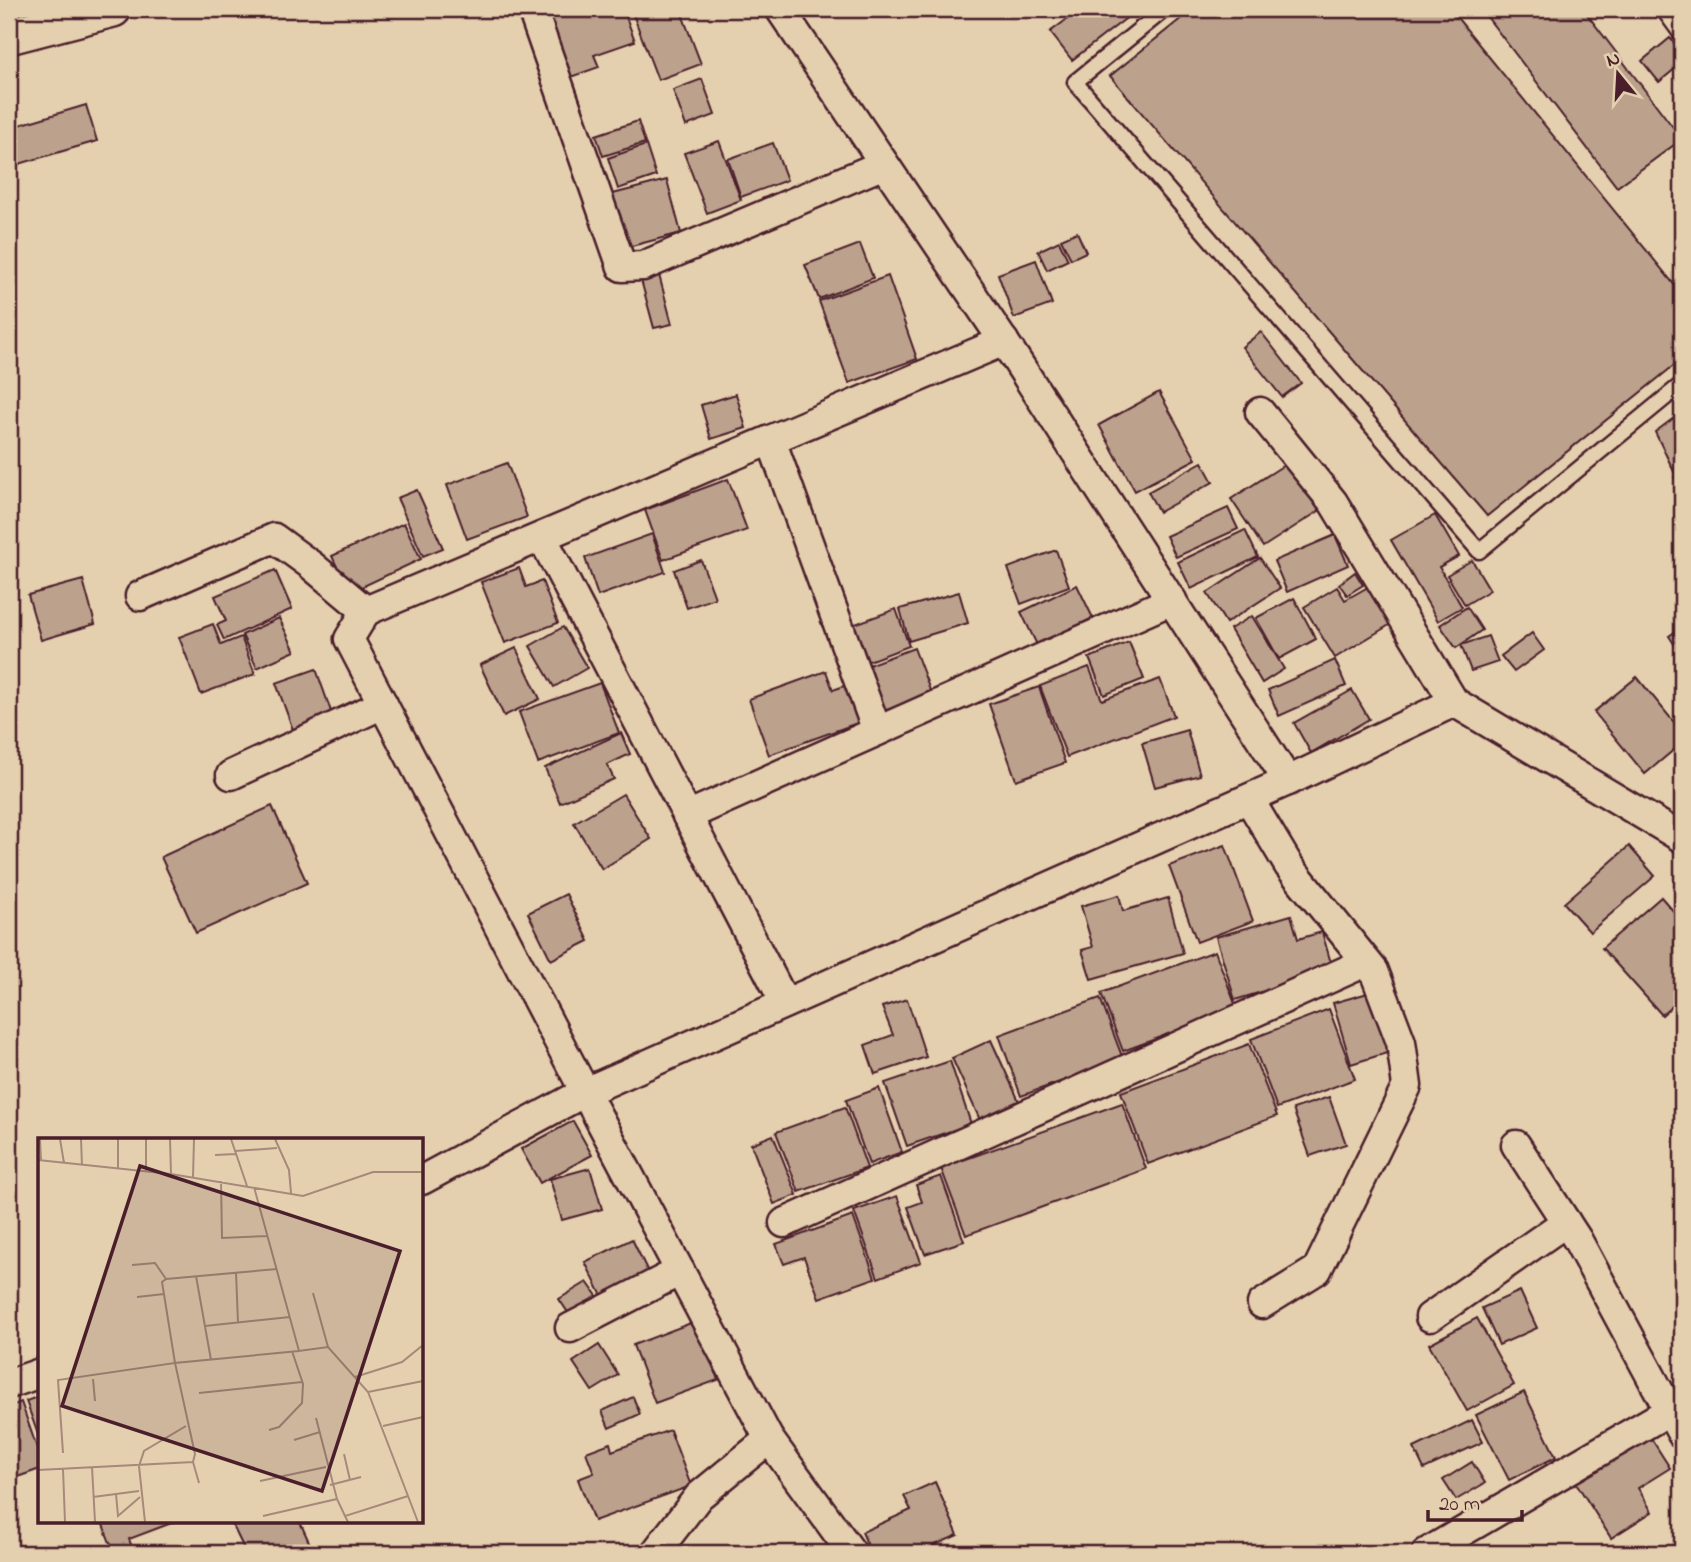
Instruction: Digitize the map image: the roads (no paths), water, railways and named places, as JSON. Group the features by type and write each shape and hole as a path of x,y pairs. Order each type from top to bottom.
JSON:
{"street":[{"path":"9,36 43,18 113,9"},
{"path":"531,9 622,267 643,266 884,164"},
{"path":"780,9 1004,341 1288,781"},
{"path":"852,1553 769,1438 349,639 366,611 1004,341"},
{"path":"1260,412 1333,502 1454,702 1677,828"},
{"path":"771,440 877,731"},
{"path":"542,537 785,1003"},
{"path":"140,596 274,538 366,611"},
{"path":"687,816 1172,600"},
{"path":"424,1179 585,1092 1249,799 1454,702"},
{"path":"231,775 383,704"},
{"path":"1249,799 1289,866 1374,971 1401,1042 1407,1086 1317,1270 1262,1304"},
{"path":"784,1223 1366,962"},
{"path":"1426,1553 1676,1422 1566,1222 1516,1145"},
{"path":"1430,1317 1566,1222"},
{"path":"570,1328 680,1271"},
{"path":"9,1384 38,1374"},
{"path":"655,1553 699,1496 769,1438"}],"lane":[{"path":"1165,9 1075,82 1479,551 1682,384"},
{"path":"1662,9 1682,36"}]}
